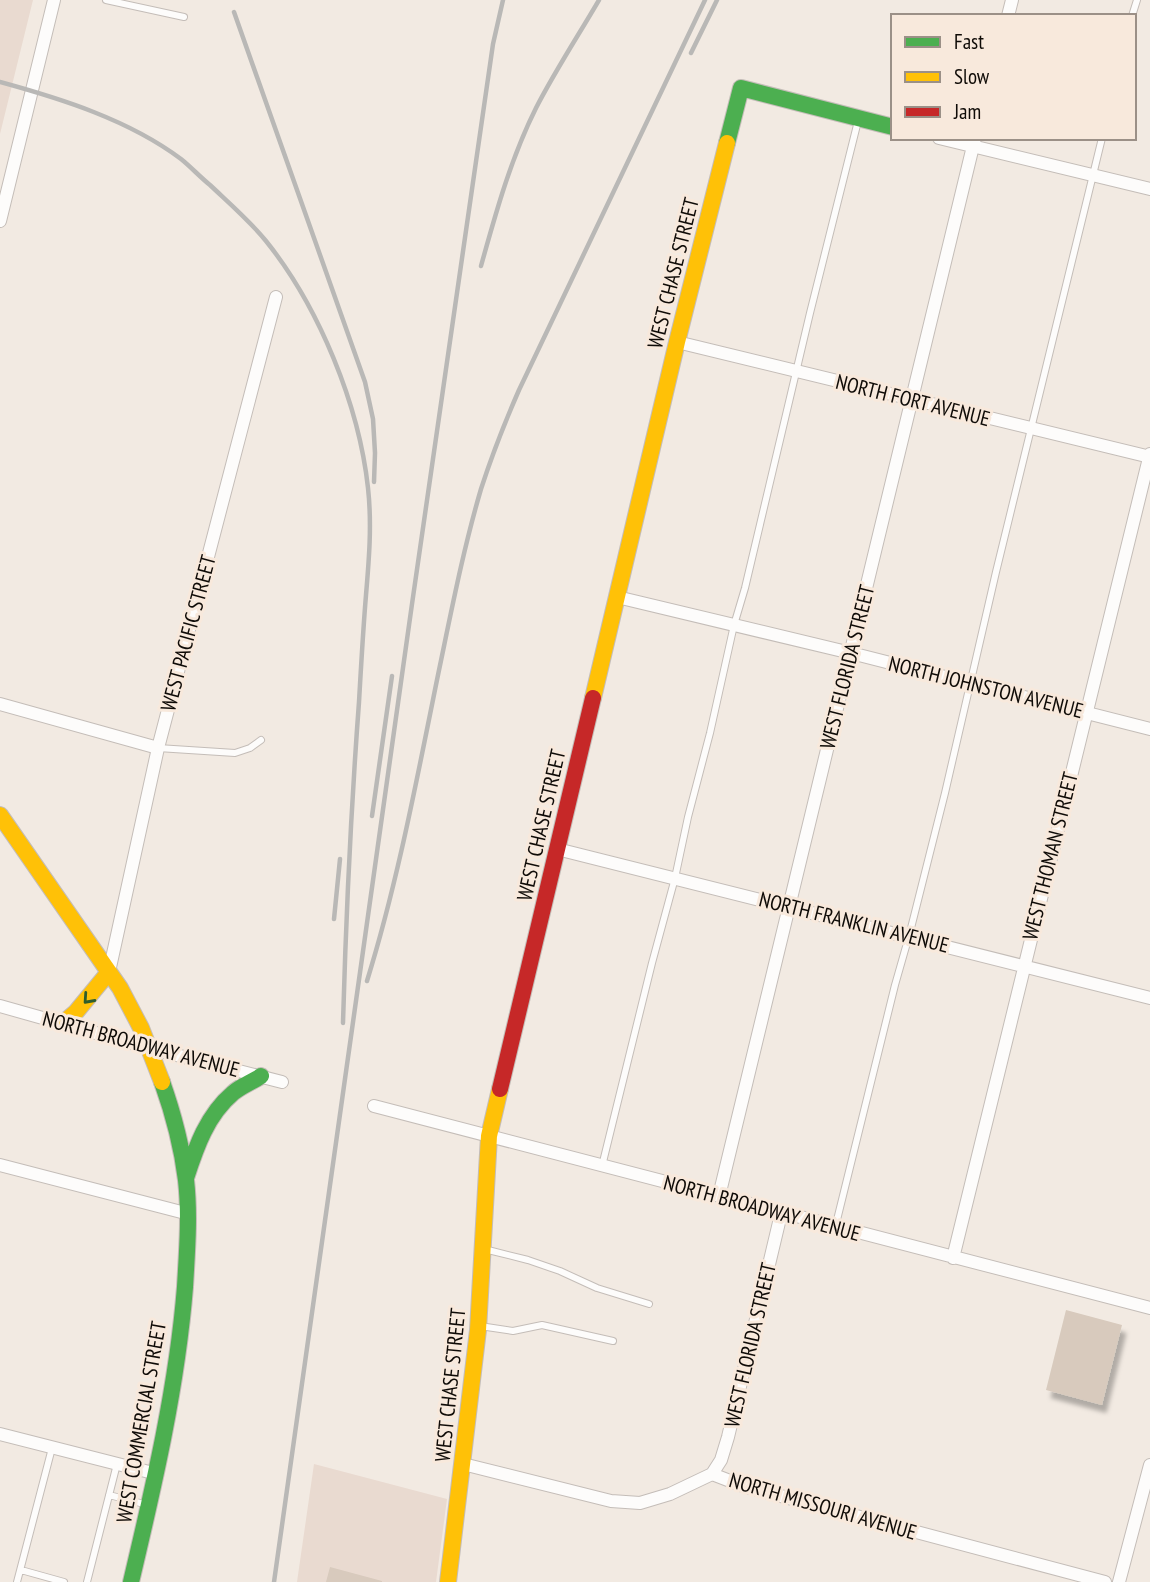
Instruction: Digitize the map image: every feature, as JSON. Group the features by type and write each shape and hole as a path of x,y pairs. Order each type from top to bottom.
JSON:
{"street":[{"path":"0,221 54,0"},
{"name":"WEST CHASE STREET","path":"448,1582 478,1326 489,1136 677,342 741,88 859,118"},
{"path":"859,118 891,126"},
{"path":"973,142 1150,189"},
{"name":"WEST FLORIDA STREET","path":"719,1196 973,142"},
{"name":"WEST PACIFIC STREET","path":"109,972 159,748 276,296"},
{"name":"NORTH FORT AVENUE","path":"677,342 1150,456"},
{"name":"WEST THOMAN STREET","path":"953,1258 1150,456"},
{"name":"NORTH JOHNSTON AVENUE","path":"618,597 1150,729"},
{"path":"0,704 159,748"},
{"name":"WEST COMMERCIAL STREET","path":"0,815 131,1007 163,1085 186,1178 189,1214 184,1301 176,1373 157,1474 131,1582"},
{"name":"NORTH FRANKLIN AVENUE","path":"557,849 1150,998"},
{"path":"63,1023 76,1012 109,972"},
{"name":"NORTH BROADWAY AVENUE","path":"0,1006 282,1082"},
{"path":"186,1178 198,1143 212,1116 232,1094 261,1076"},
{"name":"NORTH BROADWAY AVENUE","path":"374,1106 1150,1308"},
{"path":"0,1164 189,1214"},
{"name":"WEST FLORIDA STREET","path":"712,1474 721,1460 728,1437 781,1214"},
{"path":"0,1434 157,1474"},
{"name":"NORTH MISSOURI AVENUE","path":"463,1464 611,1500 640,1503 670,1494 712,1474 743,1486 1104,1582"},
{"path":"1119,1582 1150,1465"}],"lane":[{"path":"106,0 184,17"},
{"path":"602,1166 675,878 734,625 859,118"},
{"path":"835,1228 971,684 1101,140"},
{"path":"159,748 234,753 250,748 261,740"},
{"path":"482,1249 528,1260 597,1288 649,1304"},
{"path":"478,1326 513,1331 542,1325 613,1341"},
{"path":"18,1582 52,1447"},
{"path":"87,1582 117,1464"},
{"path":"109,1495 149,1505"},
{"path":"20,1570 64,1582"}],"shaded area":[{"path":"0,0 33,0 0,134"},
{"path":"314,1464 447,1499 436,1582 297,1582"}],"building":[{"path":"1066,1310 1122,1325 1102,1405 1046,1390"},
{"path":"330,1567 382,1581 382,1582 326,1582"}],"railway":[{"path":"274,1582 493,44 503,0"},
{"path":"481,266 505,186 527,127 599,0"},
{"path":"367,981 398,867 458,582 485,476 519,390 705,0"},
{"path":"691,53 717,0"},
{"path":"234,12 365,382 373,419 374,482"},
{"path":"0,82 94,112 140,133 181,159 232,205 266,241 303,296 334,358 356,424 363,456 370,528 351,822 343,1023"},
{"path":"372,816 392,676"},
{"path":"334,919 340,859"}],"traffic: fast":[{"path":"727,143 741,88 891,126"},
{"path":"186,1178 198,1143 216,1111 236,1091 261,1076"},
{"path":"131,1582 170,1399 185,1287 188,1220 186,1180 177,1130 162,1082"}],"traffic: slow":[{"path":"593,698 727,143"},
{"path":"0,815 120,988 141,1028 162,1082"},
{"path":"63,1023 76,1012 109,972"},
{"path":"448,1582 478,1330 489,1136 500,1089"}],"traffic: jam":[{"path":"500,1089 593,698"}]}
